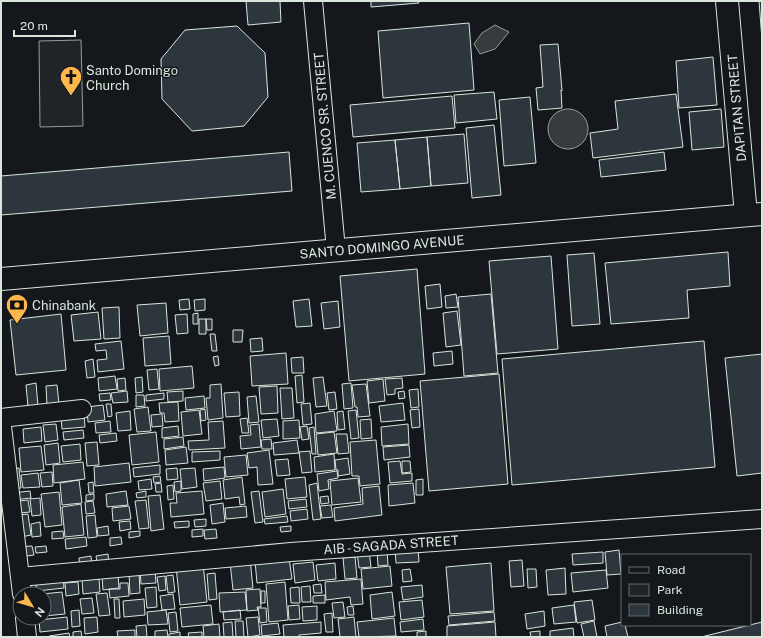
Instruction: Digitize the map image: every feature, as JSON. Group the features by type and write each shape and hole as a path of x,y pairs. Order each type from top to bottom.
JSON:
{"main road":[{"name":"DAPITAN STREET","path":"727,1 754,215"},
{"name":"SANTO DOMINGO AVENUE","path":"1,279 754,215"}],"street":[{"name":"M. CUENCO SR. STREET","path":"313,1 336,250"},
{"path":"21,585 1,418 82,409"},
{"name":"AIB - SAGADA STREET","path":"21,585 292,552 762,520"},
{"path":"26,626 27,637"}],"green space":[{"path":"81,40 83,126 40,127 39,41"}],"shaded area":[{"path":"495,25 509,32 495,49 480,54 474,44 482,33"},
{"path":"564,109 572,109 579,112 585,118 588,129 585,140 579,146 572,149 564,149 557,146 551,140 548,133 548,125 551,118 557,112"}],"building":[{"path":"246,1 280,1 281,22 248,25"},
{"path":"371,1 418,1 419,3 371,7"},
{"path":"759,1 762,1 762,40"},
{"path":"469,23 474,90 383,98 378,31"},
{"path":"237,26 265,53 268,97 244,126 192,131 162,99 161,59 185,30"},
{"path":"558,44 562,108 538,110 536,88 543,87 540,45"},
{"path":"713,57 717,105 679,108 676,61"},
{"path":"494,92 497,119 456,123 454,95"},
{"path":"676,94 683,147 593,158 590,133 618,129 615,101"},
{"path":"452,96 455,128 353,137 350,105"},
{"path":"530,97 536,163 504,166 499,100"},
{"path":"721,109 724,147 692,150 689,112"},
{"path":"494,125 501,195 472,198 466,128"},
{"path":"464,134 468,183 431,186 427,137"},
{"path":"427,137 431,186 400,189 395,140"},
{"path":"395,140 400,189 361,192 357,143"},
{"path":"289,152 292,191 1,215 1,176"},
{"path":"664,152 666,170 601,177 599,160"},
{"path":"728,252 730,286 687,290 689,318 611,324 605,263"},
{"path":"594,253 600,324 572,326 567,255"},
{"path":"551,256 558,349 497,354 489,261"},
{"path":"417,269 425,374 349,381 340,276"},
{"path":"440,284 442,307 427,309 425,286"},
{"path":"456,294 458,307 446,308 445,296"},
{"path":"491,294 498,373 464,376 458,297"},
{"path":"189,299 190,309 180,310 179,300"},
{"path":"205,299 205,310 195,311 194,300"},
{"path":"309,299 312,326 296,327 293,301"},
{"path":"338,301 340,327 324,329 321,303"},
{"path":"166,303 168,333 140,336 137,305"},
{"path":"119,307 120,338 104,339 102,308"},
{"path":"457,311 461,345 446,347 443,313"},
{"path":"98,312 101,339 74,341 71,315"},
{"path":"198,313 198,324 193,324 193,314"},
{"path":"61,314 66,370 16,375 10,320"},
{"path":"187,314 188,333 177,334 175,315"},
{"path":"199,319 206,319 206,334 199,334"},
{"path":"206,319 212,319 212,330 207,330"},
{"path":"233,330 243,330 242,342 233,342"},
{"path":"210,334 215,334 217,351 212,351"},
{"path":"169,336 171,364 145,366 143,338"},
{"path":"262,338 263,351 251,352 250,339"},
{"path":"121,341 124,369 98,372 97,360 107,359 106,350 96,351 95,344"},
{"path":"704,341 715,467 512,485 502,359"},
{"path":"452,351 453,364 434,366 433,353"},
{"path":"286,353 288,384 252,386 250,356"},
{"path":"762,354 762,473 737,476 725,358"},
{"path":"218,356 219,365 215,366 213,357"},
{"path":"303,357 304,373 292,373 291,358"},
{"path":"93,359 95,377 87,378 85,361"},
{"path":"192,366 194,388 160,391 159,369"},
{"path":"157,369 159,389 149,390 147,370"},
{"path":"499,374 508,484 429,491 420,381"},
{"path":"302,375 304,402 297,403 295,376"},
{"path":"115,376 117,389 99,391 98,378"},
{"path":"142,377 143,392 136,393 135,378"},
{"path":"323,377 327,406 316,407 313,378"},
{"path":"125,378 126,390 118,391 117,379"},
{"path":"402,378 403,388 395,389 395,394 387,395 385,379"},
{"path":"383,379 385,401 369,403 367,381"},
{"path":"36,383 38,406 28,407 26,385"},
{"path":"351,383 353,408 344,409 342,384"},
{"path":"221,384 223,418 208,420 206,398 210,398 210,385"},
{"path":"366,384 370,416 358,417 352,385"},
{"path":"57,385 59,404 47,405 46,386"},
{"path":"277,386 278,413 261,414 259,387"},
{"path":"280,388 292,388 294,418 282,419"},
{"path":"418,389 419,407 411,408 409,390"},
{"path":"127,391 128,402 113,403 111,393"},
{"path":"183,391 183,401 168,402 167,392"},
{"path":"404,391 405,398 399,399 398,392"},
{"path":"239,392 240,416 226,417 224,393"},
{"path":"335,392 337,409 329,410 327,393"},
{"path":"110,393 111,400 100,401 99,394"},
{"path":"164,393 164,399 146,401 146,395"},
{"path":"136,395 144,395 145,406 136,407"},
{"path":"204,396 205,408 186,410 185,398"},
{"path":"256,396 259,422 249,423 247,397"},
{"path":"178,402 179,421 165,422 164,413 160,413 159,403"},
{"path":"310,403 312,424 303,425 301,404"},
{"path":"403,403 405,420 381,422 379,406"},
{"path":"106,404 111,404 112,416 108,417"},
{"path":"103,405 105,420 88,422 87,407"},
{"path":"148,407 151,431 137,432 134,409"},
{"path":"205,409 206,420 201,421 200,410"},
{"path":"419,409 420,427 412,428 410,410"},
{"path":"199,410 202,434 183,436 181,412"},
{"path":"356,410 359,438 351,439 348,411"},
{"path":"130,411 131,430 118,431 116,413"},
{"path":"334,411 337,431 316,433 315,414"},
{"path":"343,411 345,429 338,430 337,412"},
{"path":"162,414 163,426 152,427 151,415"},
{"path":"84,415 85,427 62,429 61,417"},
{"path":"247,418 249,433 242,433 240,419"},
{"path":"277,419 279,436 263,438 261,420"},
{"path":"371,419 372,438 361,439 360,420"},
{"path":"299,420 300,438 283,439 283,421"},
{"path":"110,421 111,432 96,433 95,423"},
{"path":"223,421 225,448 189,450 188,441 209,440 208,422"},
{"path":"56,424 58,440 45,442 43,425"},
{"path":"259,424 261,447 241,449 240,436 251,435 250,425"},
{"path":"408,424 409,444 382,446 381,427"},
{"path":"178,426 179,436 162,438 162,428"},
{"path":"307,426 309,439 302,440 300,427"},
{"path":"41,427 42,441 24,443 23,429"},
{"path":"314,427 316,454 312,454 309,428"},
{"path":"83,430 84,438 64,440 63,432"},
{"path":"156,432 159,462 132,465 129,435"},
{"path":"334,432 337,453 318,455 316,434"},
{"path":"116,433 117,441 100,443 99,435"},
{"path":"336,434 347,434 349,453 338,454"},
{"path":"183,437 184,446 164,449 164,439"},
{"path":"271,439 272,449 262,449 261,440"},
{"path":"297,440 299,453 274,455 273,443"},
{"path":"376,440 380,484 360,486 359,476 352,476 350,442"},
{"path":"97,442 99,465 87,466 85,443"},
{"path":"58,443 60,463 46,465 44,445"},
{"path":"80,444 81,460 63,462 61,446"},
{"path":"409,445 410,457 384,460 383,447"},
{"path":"41,446 44,470 21,472 19,448"},
{"path":"186,447 188,463 166,465 165,450"},
{"path":"269,450 273,484 258,485 257,467 249,468 247,453"},
{"path":"220,451 220,460 192,462 192,452"},
{"path":"310,451 312,472 302,473 299,452"},
{"path":"334,454 335,470 315,472 314,457"},
{"path":"246,455 248,475 226,477 224,457"},
{"path":"348,458 350,474 338,476 335,460"},
{"path":"288,459 290,475 277,476 275,460"},
{"path":"400,461 402,474 412,473 412,481 390,483 388,462"},
{"path":"402,461 410,461 411,472 402,473"},
{"path":"83,462 85,479 54,483 53,465"},
{"path":"129,463 131,482 95,486 94,467"},
{"path":"160,465 160,474 134,477 133,468"},
{"path":"224,467 225,478 204,481 203,469"},
{"path":"19,468 21,488 12,489 9,469"},
{"path":"177,468 178,479 167,480 166,469"},
{"path":"195,468 197,487 182,489 180,469"},
{"path":"337,471 338,478 328,480 329,489 319,491 317,474"},
{"path":"52,472 53,486 42,487 40,473"},
{"path":"38,473 40,487 23,488 21,475"},
{"path":"160,476 161,482 154,483 153,477"},
{"path":"242,477 245,504 240,505 239,497 225,499 223,480"},
{"path":"305,477 307,497 287,499 285,479"},
{"path":"358,478 361,502 332,505 330,481"},
{"path":"151,479 152,489 139,490 138,481"},
{"path":"423,479 423,495 416,495 416,480"},
{"path":"79,480 82,503 62,505 60,483"},
{"path":"181,481 181,491 175,492 174,482"},
{"path":"220,481 222,499 206,501 203,483"},
{"path":"93,482 94,493 89,493 88,483"},
{"path":"161,483 162,492 156,492 155,484"},
{"path":"317,483 321,519 313,520 309,485"},
{"path":"413,483 415,503 389,506 388,485"},
{"path":"173,485 174,499 168,500 167,486"},
{"path":"379,486 382,515 335,521 334,508 363,504 362,488"},
{"path":"283,489 286,514 265,517 262,492"},
{"path":"30,491 31,498 13,500 12,493"},
{"path":"126,491 128,505 107,507 106,494"},
{"path":"146,491 146,497 137,498 136,493"},
{"path":"202,491 204,514 171,517 170,503 177,503 176,493"},
{"path":"259,491 263,522 255,523 251,492"},
{"path":"59,492 62,525 45,527 41,494"},
{"path":"94,494 94,500 86,501 86,495"},
{"path":"160,495 164,529 151,531 148,496"},
{"path":"328,496 329,503 321,504 320,497"},
{"path":"40,498 41,515 32,516 30,499"},
{"path":"306,499 307,507 289,509 288,501"},
{"path":"28,500 30,512 20,513 19,501"},
{"path":"146,500 149,528 139,529 135,501"},
{"path":"93,501 95,513 86,514 85,502"},
{"path":"223,503 225,522 212,524 210,505"},
{"path":"81,504 84,535 65,537 62,507"},
{"path":"331,505 333,517 322,518 320,506"},
{"path":"129,506 131,519 113,521 112,508"},
{"path":"246,506 247,517 226,519 225,508"},
{"path":"307,509 308,519 291,521 290,511"},
{"path":"28,514 31,535 21,537 19,515"},
{"path":"95,515 97,537 88,538 86,516"},
{"path":"287,516 288,522 265,524 264,519"},
{"path":"206,519 206,526 195,527 194,520"},
{"path":"130,521 131,529 120,531 119,522"},
{"path":"189,521 189,527 175,528 174,522"},
{"path":"40,522 41,536 32,537 31,524"},
{"path":"108,526 109,535 98,536 97,528"},
{"path":"291,526 291,531 281,532 280,527"},
{"path":"203,529 203,536 192,537 192,530"},
{"path":"216,529 217,538 205,539 204,530"},
{"path":"63,531 64,538 52,539 52,532"},
{"path":"140,531 140,536 129,538 129,532"},
{"path":"86,537 87,546 66,549 65,539"},
{"path":"121,537 122,544 110,546 110,538"},
{"path":"32,546 34,555 19,557 18,547"},
{"path":"46,546 47,552 36,553 35,547"},
{"path":"418,547 419,562 396,563 395,549"},
{"path":"377,550 387,550 388,565 378,566"},
{"path":"619,550 621,574 607,575 605,552"},
{"path":"369,551 371,567 359,568 357,552"},
{"path":"603,552 603,563 573,565 572,554"},
{"path":"108,554 109,567 98,568 96,556"},
{"path":"91,556 92,568 80,569 79,558"},
{"path":"355,557 357,578 345,579 343,558"},
{"path":"289,558 292,579 257,583 255,561"},
{"path":"250,559 253,588 233,590 230,562"},
{"path":"522,560 524,586 511,587 509,561"},
{"path":"313,562 315,580 295,583 293,564"},
{"path":"203,563 207,602 180,605 176,566"},
{"path":"335,563 336,579 318,581 316,565"},
{"path":"491,563 494,611 450,614 446,567"},
{"path":"390,566 392,586 363,589 361,569"},
{"path":"565,568 566,594 548,595 546,570"},
{"path":"155,569 156,583 141,584 140,570"},
{"path":"410,569 412,581 403,582 402,570"},
{"path":"527,569 536,569 537,587 528,588"},
{"path":"606,570 608,588 573,592 571,573"},
{"path":"139,572 140,593 130,594 129,573"},
{"path":"215,573 217,599 209,600 207,574"},
{"path":"118,575 119,588 103,590 102,576"},
{"path":"173,575 175,592 168,593 166,576"},
{"path":"63,576 64,588 52,589 52,586 36,586 35,579"},
{"path":"165,576 166,590 159,591 157,577"},
{"path":"99,579 100,592 83,594 82,580"},
{"path":"361,579 363,604 351,605 350,597 326,600 325,582"},
{"path":"78,582 79,594 66,596 65,583"},
{"path":"285,582 288,620 269,622 266,584"},
{"path":"120,583 128,583 129,596 110,598 109,589 120,589"},
{"path":"321,584 322,593 314,593 313,585"},
{"path":"422,585 423,597 403,600 401,587"},
{"path":"310,586 311,602 302,602 301,587"},
{"path":"156,587 157,607 147,608 145,588"},
{"path":"299,587 300,603 291,603 290,588"},
{"path":"260,589 261,607 257,607 258,610 247,611 246,590"},
{"path":"261,591 265,591 265,603 261,603"},
{"path":"62,592 65,614 52,615 52,593"},
{"path":"245,592 247,610 220,612 219,593"},
{"path":"392,592 395,616 372,619 370,595"},
{"path":"107,593 110,615 99,616 96,594"},
{"path":"173,594 175,609 162,610 160,596"},
{"path":"325,595 325,603 313,603 313,596"},
{"path":"92,598 94,613 82,614 80,599"},
{"path":"114,599 119,599 120,618 115,618"},
{"path":"144,599 145,615 124,617 123,601"},
{"path":"422,600 424,617 401,620 399,602"},
{"path":"592,600 595,620 577,623 574,602"},
{"path":"343,602 345,617 334,618 332,603"},
{"path":"211,605 213,624 182,627 180,608"},
{"path":"299,605 300,619 289,620 288,606"},
{"path":"574,605 576,622 554,624 552,608"},
{"path":"317,606 317,620 303,621 302,607"},
{"path":"353,606 354,615 348,615 347,607"},
{"path":"258,608 266,608 267,622 260,623"},
{"path":"79,610 80,626 72,627 71,611"},
{"path":"166,610 168,624 148,625 147,612"},
{"path":"240,610 241,619 224,620 223,612"},
{"path":"544,611 545,626 527,629 525,614"},
{"path":"176,612 178,631 170,632 168,613"},
{"path":"494,612 495,621 449,625 448,616"},
{"path":"332,613 333,632 326,632 324,614"},
{"path":"67,617 68,629 40,632 40,626 52,626 52,619"},
{"path":"97,617 98,632 85,634 84,618"},
{"path":"258,617 260,635 248,637 246,618"},
{"path":"354,617 356,637 340,637 338,619"},
{"path":"394,618 396,636 359,637 357,622"},
{"path":"423,619 424,630 401,632 400,622"},
{"path":"235,621 243,621 244,637 236,637"},
{"path":"594,621 597,637 584,637 581,624"},
{"path":"232,622 233,637 224,637 223,623"},
{"path":"321,622 321,633 299,635 299,637 284,637 283,625"},
{"path":"495,622 496,637 447,637 447,626"},
{"path":"621,622 621,626 625,626 628,637 607,637 605,626"},
{"path":"762,622 762,637 701,637 751,626 751,625"},
{"path":"278,623 280,634 262,636 261,625"},
{"path":"219,624 220,637 204,637 203,626"},
{"path":"146,625 147,637 137,637 136,626"},
{"path":"573,628 574,637 550,637 550,631"},
{"path":"135,630 135,637 118,637 117,631"},
{"path":"167,630 168,637 155,637 155,631"},
{"path":"81,631 82,637 73,637 73,632"},
{"path":"426,631 426,637 417,637 417,632"},
{"path":"540,631 540,637 531,637 530,632"},
{"path":"180,632 180,637 169,637 169,634"},
{"path":"202,632 202,637 189,637 188,633"},
{"path":"69,633 70,637 49,637 49,636"}],"place":[{"name":"Santo Domingo Church","path":"71,96"},
{"name":"Chinabank","path":"17,324"}]}
